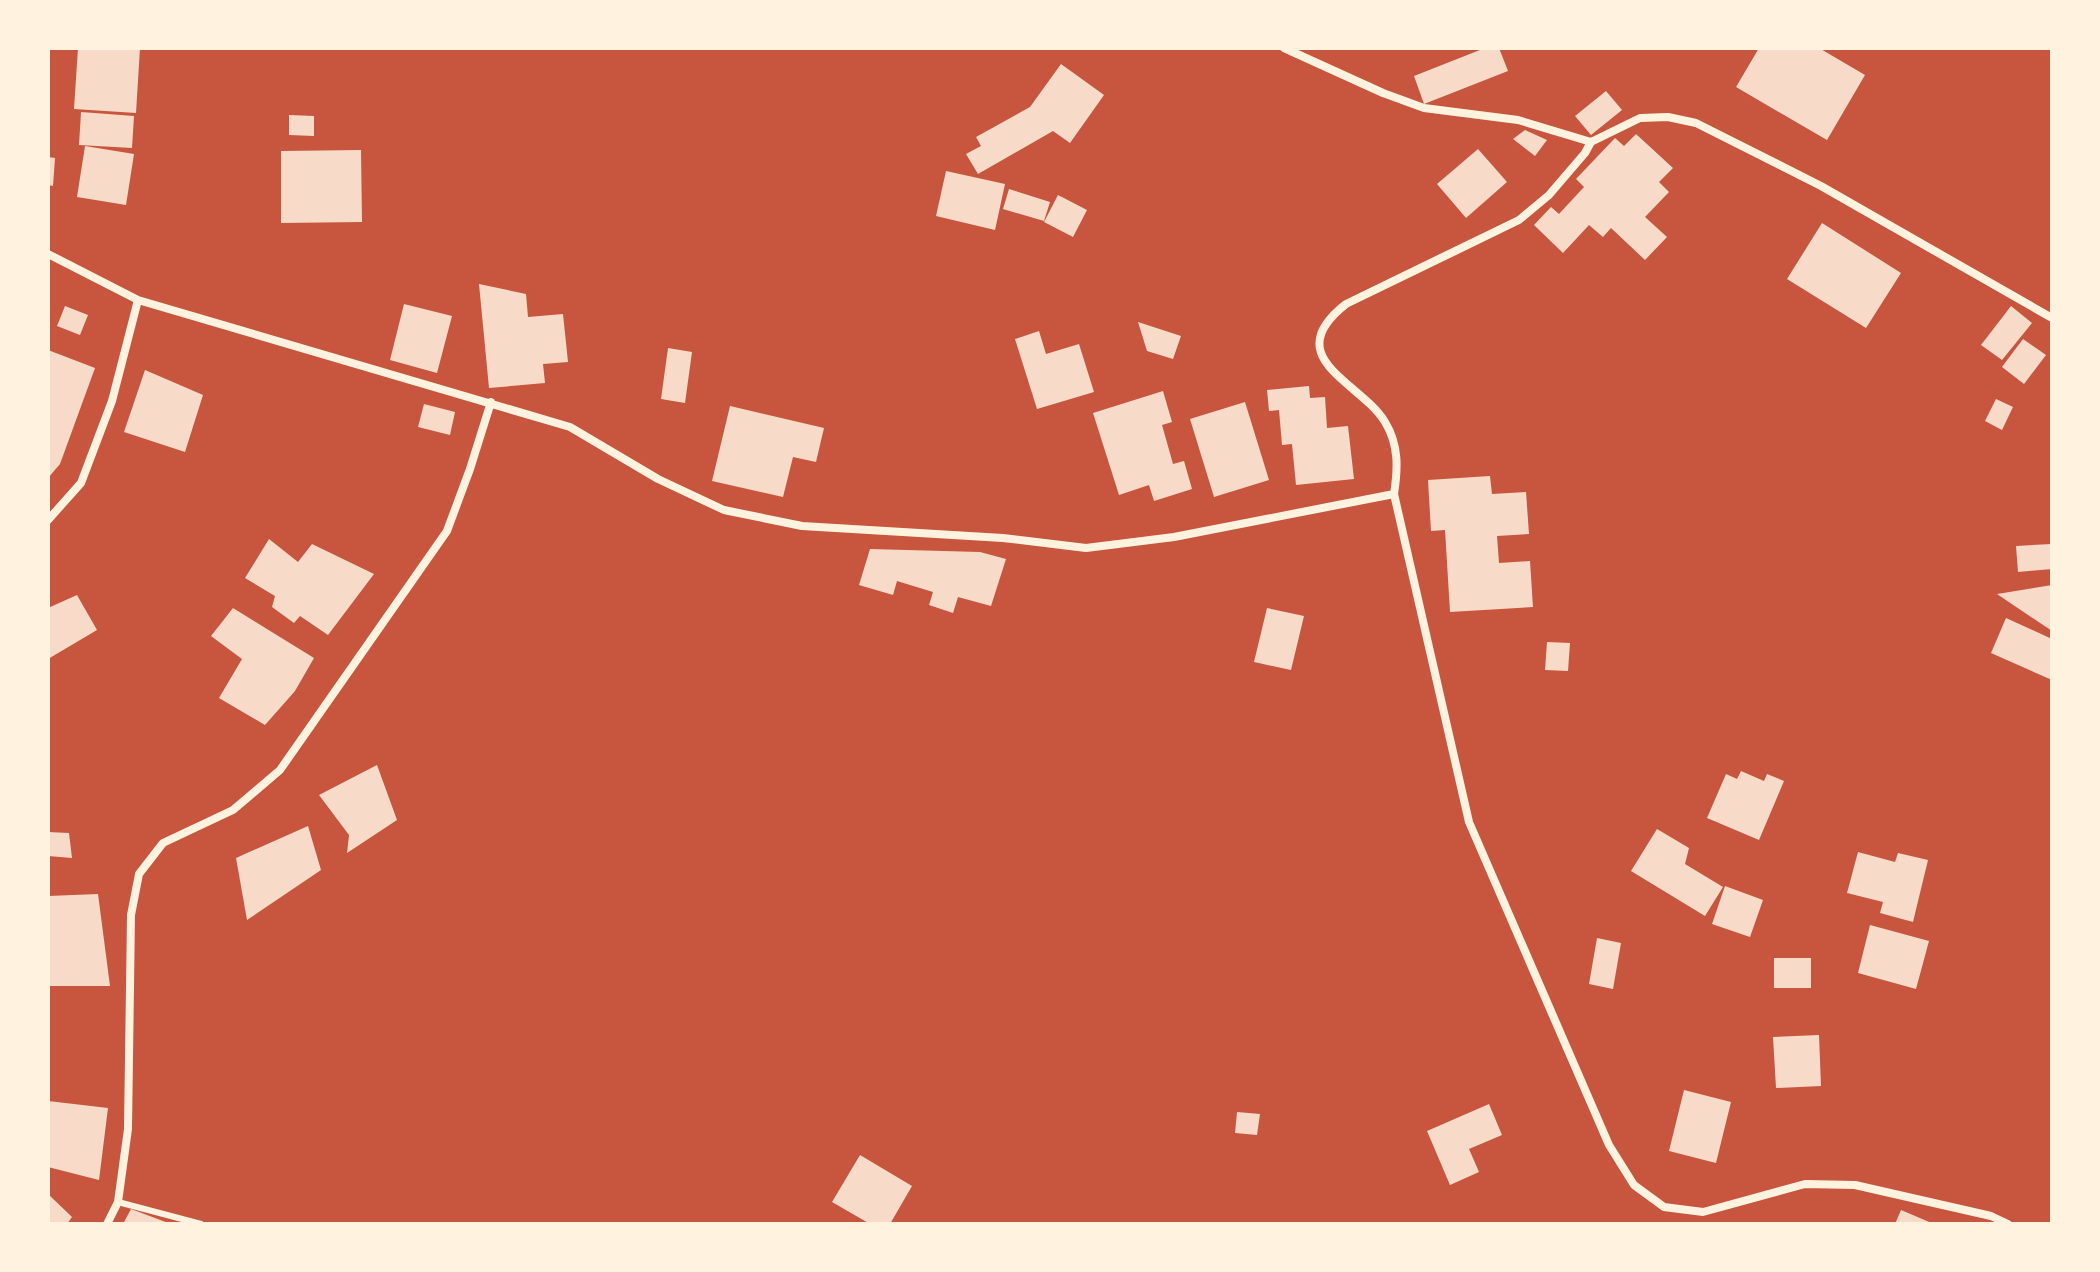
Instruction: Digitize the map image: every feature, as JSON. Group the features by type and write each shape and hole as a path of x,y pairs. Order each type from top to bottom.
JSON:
{"street":[{"path":"1284,48 1424,108 1518,120 1591,142"},
{"path":"2008,1224 1991,1216 1855,1185 1805,1184 1703,1212 1664,1207 1634,1185 1609,1145 1469,822 1394,494 1397,447 1384,420 1328,367 1320,348 1321,331 1328,317 1346,304 1519,220 1549,195 1591,142 1640,118 1668,117 1696,123 1821,186 2052,318"},
{"path":"48,254 138,300 570,427 658,479 724,510 802,526 1003,538 1086,548 1174,537 1394,494"},
{"path":"48,520 81,483 112,401 138,300"},
{"path":"107,1224 118,1202 128,1129 131,915 139,874 163,843 233,810 280,770 447,531 491,402"}],"lane":[{"path":"118,1202 201,1224"}],"building":[{"path":"78,48 140,48 136,113 74,109"},
{"path":"1485,48 1499,48 1508,71 1424,104 1414,76"},
{"path":"1759,48 1819,48 1865,75 1827,140 1736,87"},
{"path":"1061,64 1104,95 1070,143 1053,131 978,174 966,154 981,146 976,137 1030,107"},
{"path":"1606,91 1622,110 1591,135 1575,116"},
{"path":"81,112 134,116 132,148 79,145"},
{"path":"289,115 314,116 314,136 289,135"},
{"path":"1525,130 1547,140 1535,156 1513,139"},
{"path":"1636,134 1673,168 1659,182 1669,192 1645,217 1667,237 1645,260 1611,228 1603,237 1589,225 1563,253 1534,225 1551,207 1559,214 1584,187 1576,179 1615,138 1624,146"},
{"path":"85,146 134,154 126,205 77,197"},
{"path":"1478,149 1507,182 1466,218 1437,184"},
{"path":"361,150 362,222 281,223 281,151"},
{"path":"48,157 55,158 53,186 48,185"},
{"path":"946,171 1005,184 995,230 936,216"},
{"path":"1009,189 1050,202 1044,221 1003,209"},
{"path":"1058,195 1087,210 1073,237 1044,222"},
{"path":"1822,223 1901,273 1866,328 1787,279"},
{"path":"479,284 526,294 528,317 563,314 568,362 543,364 545,383 489,388"},
{"path":"404,304 452,316 437,373 390,360"},
{"path":"65,306 88,315 80,335 57,326"},
{"path":"2011,306 2032,323 2002,360 1981,345"},
{"path":"1138,322 1181,336 1173,359 1147,351"},
{"path":"1039,331 1046,354 1079,344 1094,392 1037,409 1015,339"},
{"path":"2023,339 2046,355 2024,384 2002,367"},
{"path":"668,348 692,352 685,403 661,399"},
{"path":"48,350 95,368 60,464 48,478"},
{"path":"145,370 203,395 185,452 124,432"},
{"path":"1309,386 1310,398 1325,397 1327,428 1348,426 1354,479 1296,485 1292,444 1282,445 1279,410 1269,411 1267,390"},
{"path":"1163,391 1172,422 1162,425 1173,464 1184,461 1192,489 1154,501 1149,485 1119,495 1093,413"},
{"path":"1996,399 2013,407 2002,430 1985,421"},
{"path":"1245,402 1269,480 1214,497 1190,419"},
{"path":"424,404 455,412 450,435 418,427"},
{"path":"730,406 824,428 816,462 793,457 783,497 712,481"},
{"path":"1490,476 1492,494 1526,492 1529,534 1497,536 1499,563 1530,561 1533,607 1450,612 1445,530 1431,531 1428,480"},
{"path":"269,539 298,562 312,544 374,574 328,635 300,616 294,623 272,607 275,596 245,578"},
{"path":"2052,544 2052,569 2018,572 2016,546"},
{"path":"870,549 980,552 1006,559 991,606 958,597 953,613 929,605 933,592 897,581 893,595 859,585"},
{"path":"2052,585 2052,631 1997,594"},
{"path":"77,595 97,630 48,659 48,608"},
{"path":"233,608 314,658 295,691 265,725 219,698 242,659 211,636"},
{"path":"1267,608 1304,616 1291,670 1254,662"},
{"path":"2006,618 2052,639 2052,680 1991,653"},
{"path":"1547,642 1570,643 1568,671 1545,670"},
{"path":"377,765 397,820 347,853 349,835 319,795"},
{"path":"1741,771 1764,781 1767,774 1784,781 1759,840 1707,818 1726,774 1737,779"},
{"path":"308,826 321,870 247,920 236,858"},
{"path":"1657,829 1689,848 1685,864 1723,887 1705,916 1631,871"},
{"path":"48,832 69,833 72,858 48,856"},
{"path":"1858,852 1895,862 1898,853 1928,860 1913,922 1880,913 1883,902 1847,893"},
{"path":"1725,886 1763,900 1750,937 1712,924"},
{"path":"98,894 110,986 48,986 48,896"},
{"path":"1870,925 1929,941 1916,989 1858,973"},
{"path":"1597,938 1621,943 1613,989 1589,984"},
{"path":"1774,958 1811,958 1811,988 1774,988"},
{"path":"1819,1035 1821,1086 1776,1088 1773,1037"},
{"path":"1684,1090 1731,1102 1716,1163 1669,1151"},
{"path":"48,1101 108,1108 99,1180 48,1167"},
{"path":"1489,1104 1502,1135 1469,1149 1479,1172 1450,1185 1427,1131"},
{"path":"1237,1112 1260,1114 1257,1135 1235,1133"},
{"path":"860,1155 912,1186 890,1224 870,1224 832,1202"},
{"path":"48,1194 72,1217 67,1224 48,1224"},
{"path":"131,1209 171,1224 123,1224"},
{"path":"1901,1210 1934,1224 1895,1224"}]}
